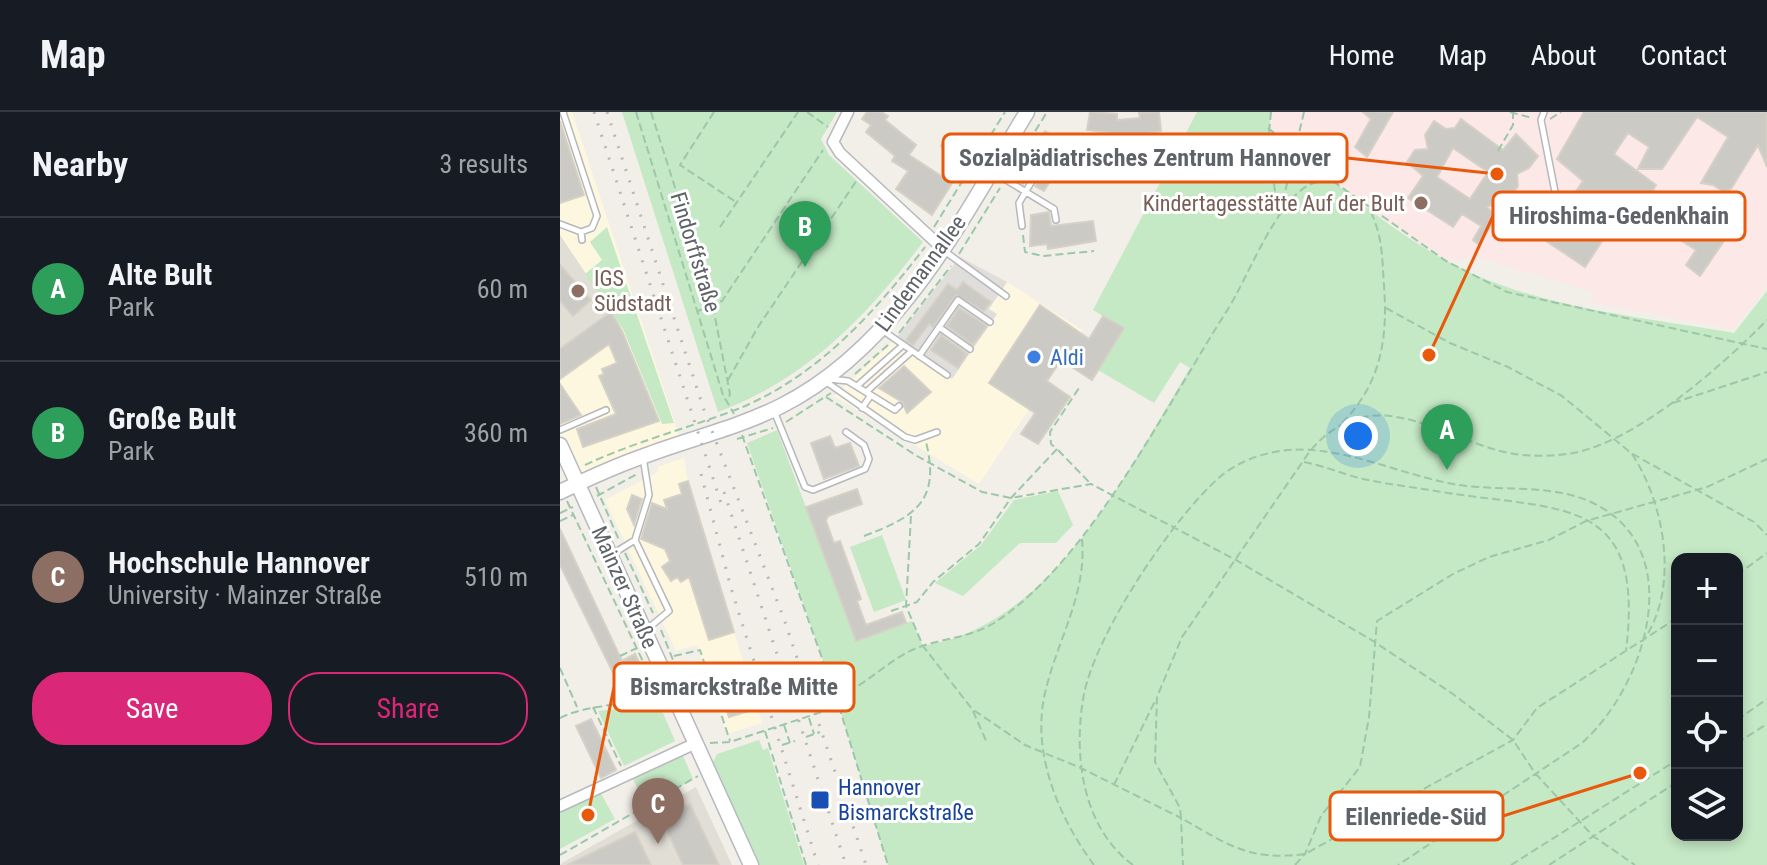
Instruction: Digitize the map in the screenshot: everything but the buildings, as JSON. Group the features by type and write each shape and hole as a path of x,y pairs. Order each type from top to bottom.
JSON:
{"street":[{"path":"848,112 834,137 862,173 942,248"},
{"name":"Lindemannallee","path":"560,492 576,477 644,463 774,410 824,379 881,329 942,248 1027,112"},
{"name":"Mainzer Straße","path":"560,445 576,477 594,498 645,631 702,744 707,771 751,865"},
{"path":"560,806 625,774 702,744"}],"lane":[{"path":"560,224 581,232 592,228 597,216 563,112"},
{"path":"1539,226 1556,197 1541,120 1544,112"},
{"path":"1022,226 1019,203 1043,162"},
{"path":"992,171 1054,209 1056,220"},
{"path":"581,232 582,240"},
{"path":"942,248 950,258 1006,296"},
{"path":"919,356 958,300 990,322"},
{"path":"939,327 970,349"},
{"path":"881,329 947,375"},
{"path":"857,386 903,345"},
{"path":"862,408 868,394 912,351"},
{"path":"824,379 848,381 895,410 899,406"},
{"path":"824,379 905,437 915,440 937,432"},
{"path":"560,430 606,410"},
{"path":"774,410 805,487 813,490 865,469 869,459 864,445 846,432"},
{"path":"617,552 635,540 649,495 644,463"},
{"path":"635,540 669,611 645,631"}],"path":[{"name":"Findorffstraße","path":"636,112 723,395 728,399"},
{"name":"Findorffstraße","path":"651,112 713,307 730,405"},
{"path":"670,169 680,165 713,112"},
{"path":"720,227 798,112"},
{"path":"698,311 722,301 820,153 834,137 807,112"},
{"path":"576,477 625,446 733,411 806,370 863,322 889,294 930,235 1005,112"},
{"path":"1271,112 1268,128 1279,218"},
{"path":"1279,218 1298,152 1304,112"},
{"path":"1498,151 1513,125 1513,113"},
{"path":"1268,128 1334,182 1446,261 1507,292 1767,349"},
{"path":"680,165 737,203"},
{"path":"728,381 758,327 862,173"},
{"path":"836,697 859,687 908,652 961,638 994,623 1027,595 1081,538 1111,495 1247,279 1279,218 1301,190 1320,181 1334,182"},
{"path":"1113,786 1157,697 1182,637 1310,451 1341,424 1361,401 1376,371 1386,338 1386,308 1383,242 1369,207"},
{"path":"1022,226 1025,252 1043,256 1094,251"},
{"path":"1386,308 1450,343 1543,385 1616,438 1631,453 1699,489 1724,508 1754,522 1767,535"},
{"path":"1341,424 1362,418 1401,418 1455,432 1493,449 1531,455 1578,452 1616,438 1668,405 1767,320"},
{"path":"1668,405 1767,372"},
{"path":"1079,388 1050,432 1051,444 1091,484 1236,560 1373,641 1453,694 1513,740 1535,773 1593,836 1635,865"},
{"path":"826,397 982,492 1011,498 1091,484"},
{"path":"738,424 836,697 888,865"},
{"path":"864,536 911,516 922,504 928,488 930,462 925,437"},
{"path":"891,611 927,594 933,582 979,544 1011,498 1057,449"},
{"path":"1133,865 1094,820 1081,768 1081,714 1094,663 1126,601 1174,530 1223,474 1271,452 1310,451 1449,483 1571,495 1610,514 1628,531 1646,565 1650,610 1632,674 1616,708 1582,743 1398,865"},
{"path":"1631,453 1656,502 1664,535 1660,587 1652,624 1640,645"},
{"path":"1305,854 1321,816 1360,767 1369,717 1377,621 1442,580 1489,557 1549,540 1586,521 1699,489 1767,459"},
{"path":"1303,462 1382,483 1537,503 1586,521 1615,544 1624,565 1631,608 1626,652"},
{"path":"560,513 594,498 644,463"},
{"path":"594,498 617,552 657,621 672,657 700,650 730,742"},
{"path":"571,509 665,707"},
{"path":"560,521 574,515"},
{"path":"911,516 906,606 923,646 972,709 987,743"},
{"path":"1081,538 1084,568 1044,694 1042,752 1057,801 1094,865"},
{"path":"1743,571 1767,553"},
{"path":"1295,865 1305,854 1513,740 1537,708 1671,622"},
{"path":"620,656 637,648"},
{"path":"560,668 578,709"},
{"path":"560,718 592,706 640,702 658,693"},
{"path":"1157,697 1155,762 1180,808 1183,865"},
{"path":"1743,716 1767,699"},
{"path":"717,702 723,700"},
{"path":"592,706 625,774"},
{"path":"702,744 730,742 839,707"},
{"path":"972,709 1025,745 1081,768 1237,849 1270,858 1305,854"},
{"path":"806,716 814,734"},
{"path":"781,724 790,743"},
{"path":"1743,739 1767,724"},
{"path":"765,730 806,865"},
{"path":"806,737 820,732"},
{"path":"782,745 795,741"},
{"path":"1511,865 1671,764"},
{"path":"560,855 707,771"},
{"path":"1549,865 1671,786"}],"shaded area":[{"path":"560,112 572,112 682,444 579,484 560,445"},
{"path":"1271,112 1767,112 1767,286 1733,329 1591,302 1596,293 1478,257 1446,261 1334,182 1268,128"},
{"name":"IGS Südstadt","path":"560,235 611,311 560,349"},
{"path":"960,257 1007,282 989,309 997,314 952,379 894,341"},
{"path":"1007,282 1082,330 979,484 834,396 894,341 977,343 997,315 989,309"},
{"path":"684,458 688,482 762,723 727,734 697,645 676,651 605,500 658,472 658,467"},
{"path":"696,787 732,865 560,865 562,863"}],"green space":[{"path":"622,112 837,112 821,139 829,155 923,242 880,295 833,342 780,382 718,412"},
{"path":"1197,112 1271,112 1269,128 1376,215 1445,260 1513,289 1586,308 1734,333 1767,291 1767,865 888,865 836,697 747,443 777,430 856,641 912,621 923,646 970,632 1011,608 1048,576 1082,538 1140,452 1190,368 1180,362 1154,403 1098,370 1124,329 1093,310"},
{"path":"607,227 674,423 662,424 623,329 585,274 602,260 590,242"},
{"path":"1058,491 1073,525 1056,543 1020,543 963,596 935,583 981,545 1014,500"},
{"path":"882,535 906,600 874,612 850,547"},
{"path":"657,699 675,741 624,766 598,711 640,706"},
{"path":"759,740 763,750 768,748 804,865 754,865 710,768 717,754"},
{"path":"683,756 693,779 646,806 633,779"},
{"path":"600,792 615,819 560,849 560,812"}],"railway":[{"path":"594,112 721,503"},
{"path":"607,112 704,410 784,619 866,865"},
{"path":"701,474 731,588 818,865"},
{"path":"724,492 846,865"}],"place":[{"name":"Sozialpädiatrisches Zentrum Hannover","path":"1497,174"},
{"name":"Kindertagesstätte Auf der Bult","path":"1421,203"},
{"name":"Große Bult","path":"805,267"},
{"name":"IGS Südstadt","path":"578,291"},
{"name":"Hiroshima-Gedenkhain","path":"1429,355"},
{"name":"Aldi","path":"1034,357"},
{"name":"Alte Bult","path":"1447,470"},
{"name":"Eilenriede-Süd","path":"1640,773"},
{"name":"Hannover Bismarckstraße","path":"820,800"},
{"name":"Bismarckstraße Mitte","path":"588,815"},
{"name":"Hochschule Hannover","path":"658,844"}]}
